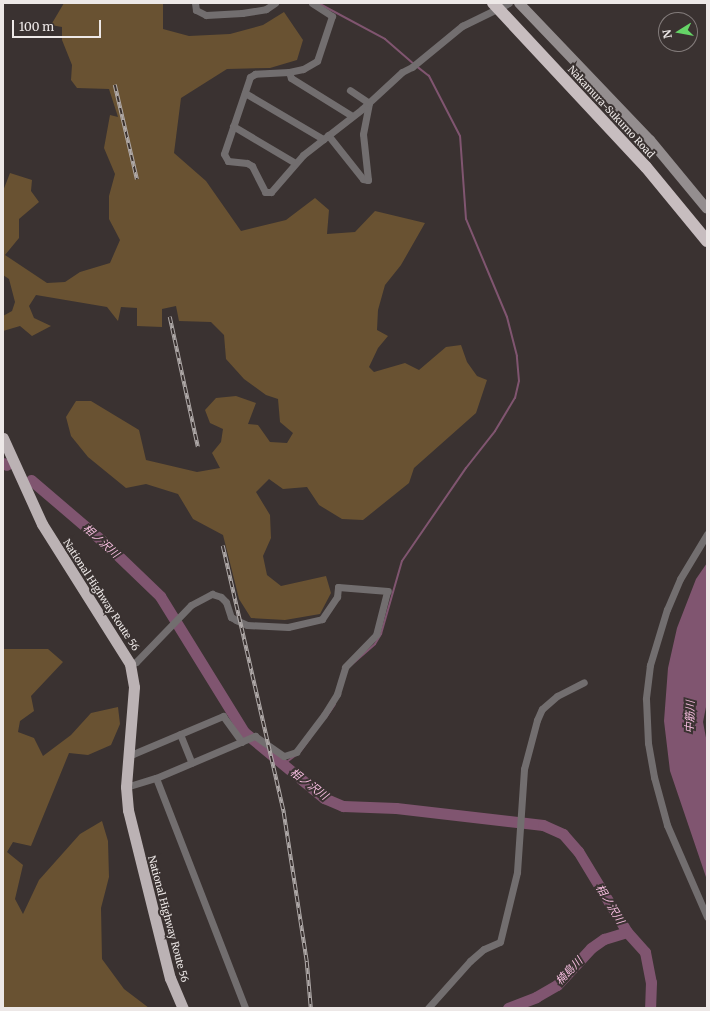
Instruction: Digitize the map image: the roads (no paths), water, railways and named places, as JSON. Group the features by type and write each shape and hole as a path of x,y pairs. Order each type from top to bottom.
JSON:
{"highway":[{"name":"Nakamura-Sukumo Road","path":"493,3 646,167 707,241"},
{"name":"National Highway Route 56","path":"3,438 42,524 130,664 134,686 126,787 128,810 170,978 183,1008"}],"main road":[{"path":"519,3 650,140 707,209"}],"street":[{"path":"195,3 196,10 206,15 242,13 266,9 275,3"},
{"path":"312,3 332,16 317,61 303,69 289,72 255,74 250,77 233,126 225,158 252,166 265,192 271,192 295,162 369,103 390,81 412,67 462,26 509,3"},
{"path":"289,72 290,78 352,116"},
{"path":"350,90 369,103"},
{"path":"245,93 325,137 363,179 368,180 363,134 369,103"},
{"path":"233,126 295,162"},
{"path":"707,534 680,579 666,609 650,665 646,699 648,743 654,777 667,825 707,917"},
{"path":"126,787 156,778 255,736 284,756 296,752 305,742 337,694 345,667 376,635 387,591 338,587 337,597 322,619 288,627 247,625 231,617 226,602 221,597 212,594 191,605 136,662 130,664"},
{"path":"428,1008 470,961 484,949 500,942 517,872 521,833 524,769 540,715 557,696 584,682"},
{"path":"129,753 133,754 223,716 244,741"},
{"path":"180,734 192,763"},
{"path":"156,778 245,1008"}],"water":[{"name":"中筋川","path":"707,563 707,702 703,722 707,743 707,880 670,771 664,721 668,668 677,628 696,579"}],"waterway":[{"path":"318,3 385,39 413,63"},
{"path":"350,666 375,644 381,634 402,561 466,468 495,431 515,398 519,381 517,356 507,317 466,219 460,136 429,76 416,66"},
{"name":"相ノ沢川","path":"3,463 7,465"},
{"name":"相ノ沢川","path":"31,480 107,545 160,596 244,732 324,798 343,806 396,808 543,825 563,834 578,851 627,932 645,952 651,982 650,1008"},
{"path":"327,716 335,704"},
{"path":"300,752 311,737"},
{"path":"284,764 296,755"},
{"name":"楠島川","path":"508,1008 536,997 557,985 591,948 604,939 627,932"}],"railway":[{"path":"115,85 137,179"},
{"path":"170,317 198,447"},
{"path":"223,546 284,813 307,962 311,1008"}]}
